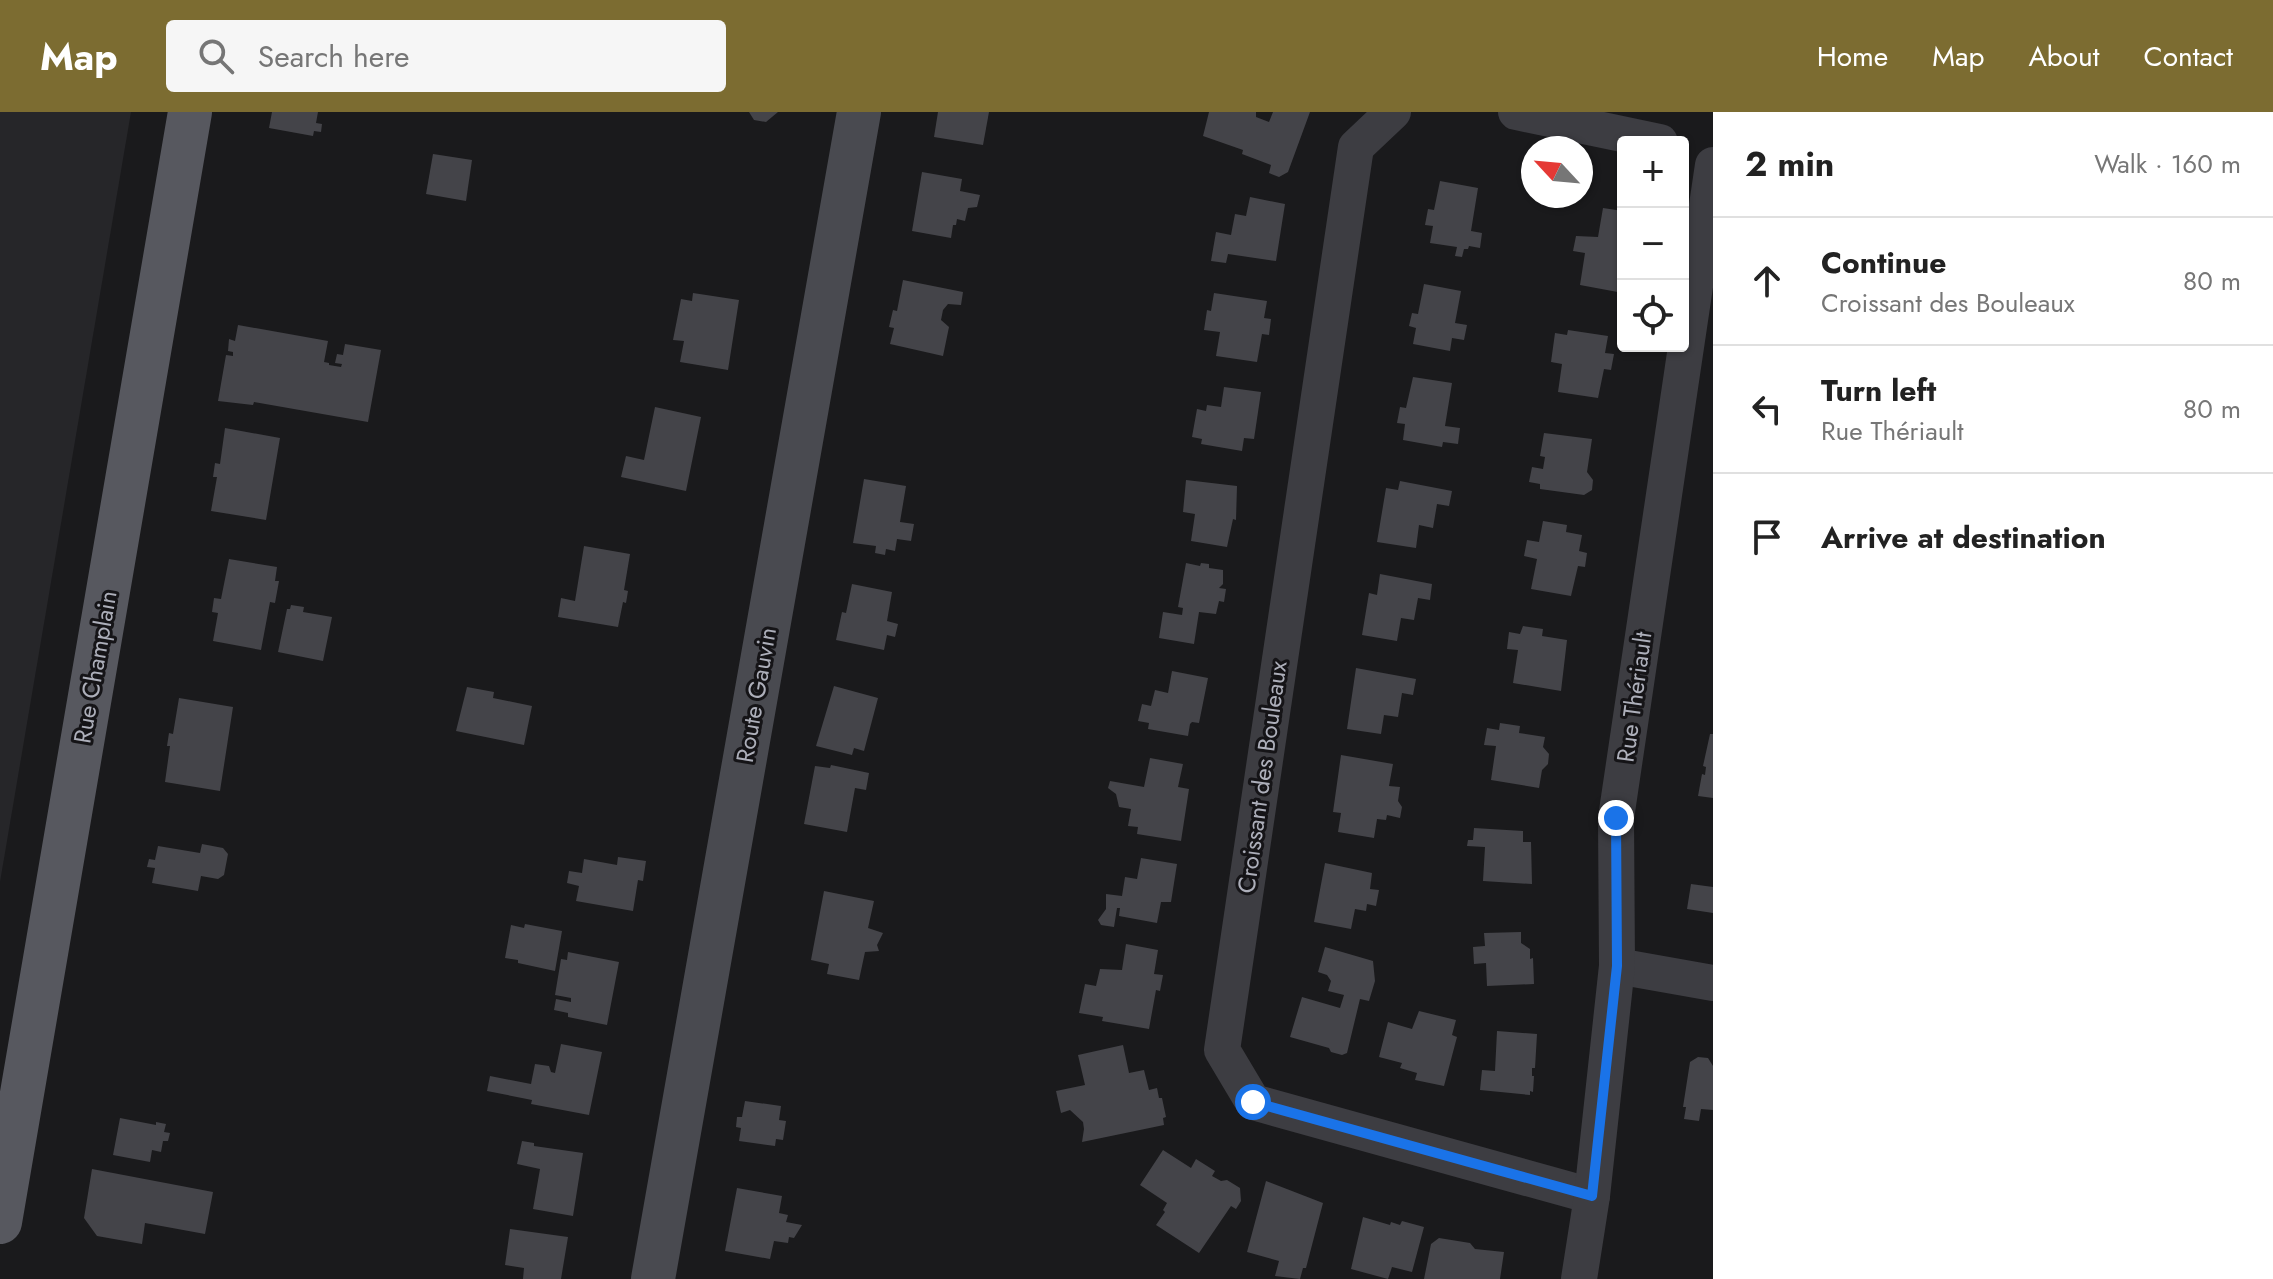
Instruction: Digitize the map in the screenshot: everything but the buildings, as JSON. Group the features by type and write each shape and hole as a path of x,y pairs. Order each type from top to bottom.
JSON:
{"main road":[{"name":"Rue Champlain","path":"0,1222 190,112"}],"street":[{"name":"Route Gauvin","path":"653,1279 859,112"},
{"name":"Croissant des Bouleaux","path":"1393,112 1356,147 1222,1050 1253,1102 1592,1196"},
{"path":"1516,112 1631,136"},
{"path":"1689,148 1713,153"},
{"name":"Rue Thériault","path":"1579,1279 1592,1196 1617,966 1616,818 1713,165"},
{"path":"1617,966 1713,983"}],"shaded area":[{"path":"0,112 131,112 0,882"}],"route":[{"path":"1253,1102 1592,1196 1617,966 1616,818"}]}
